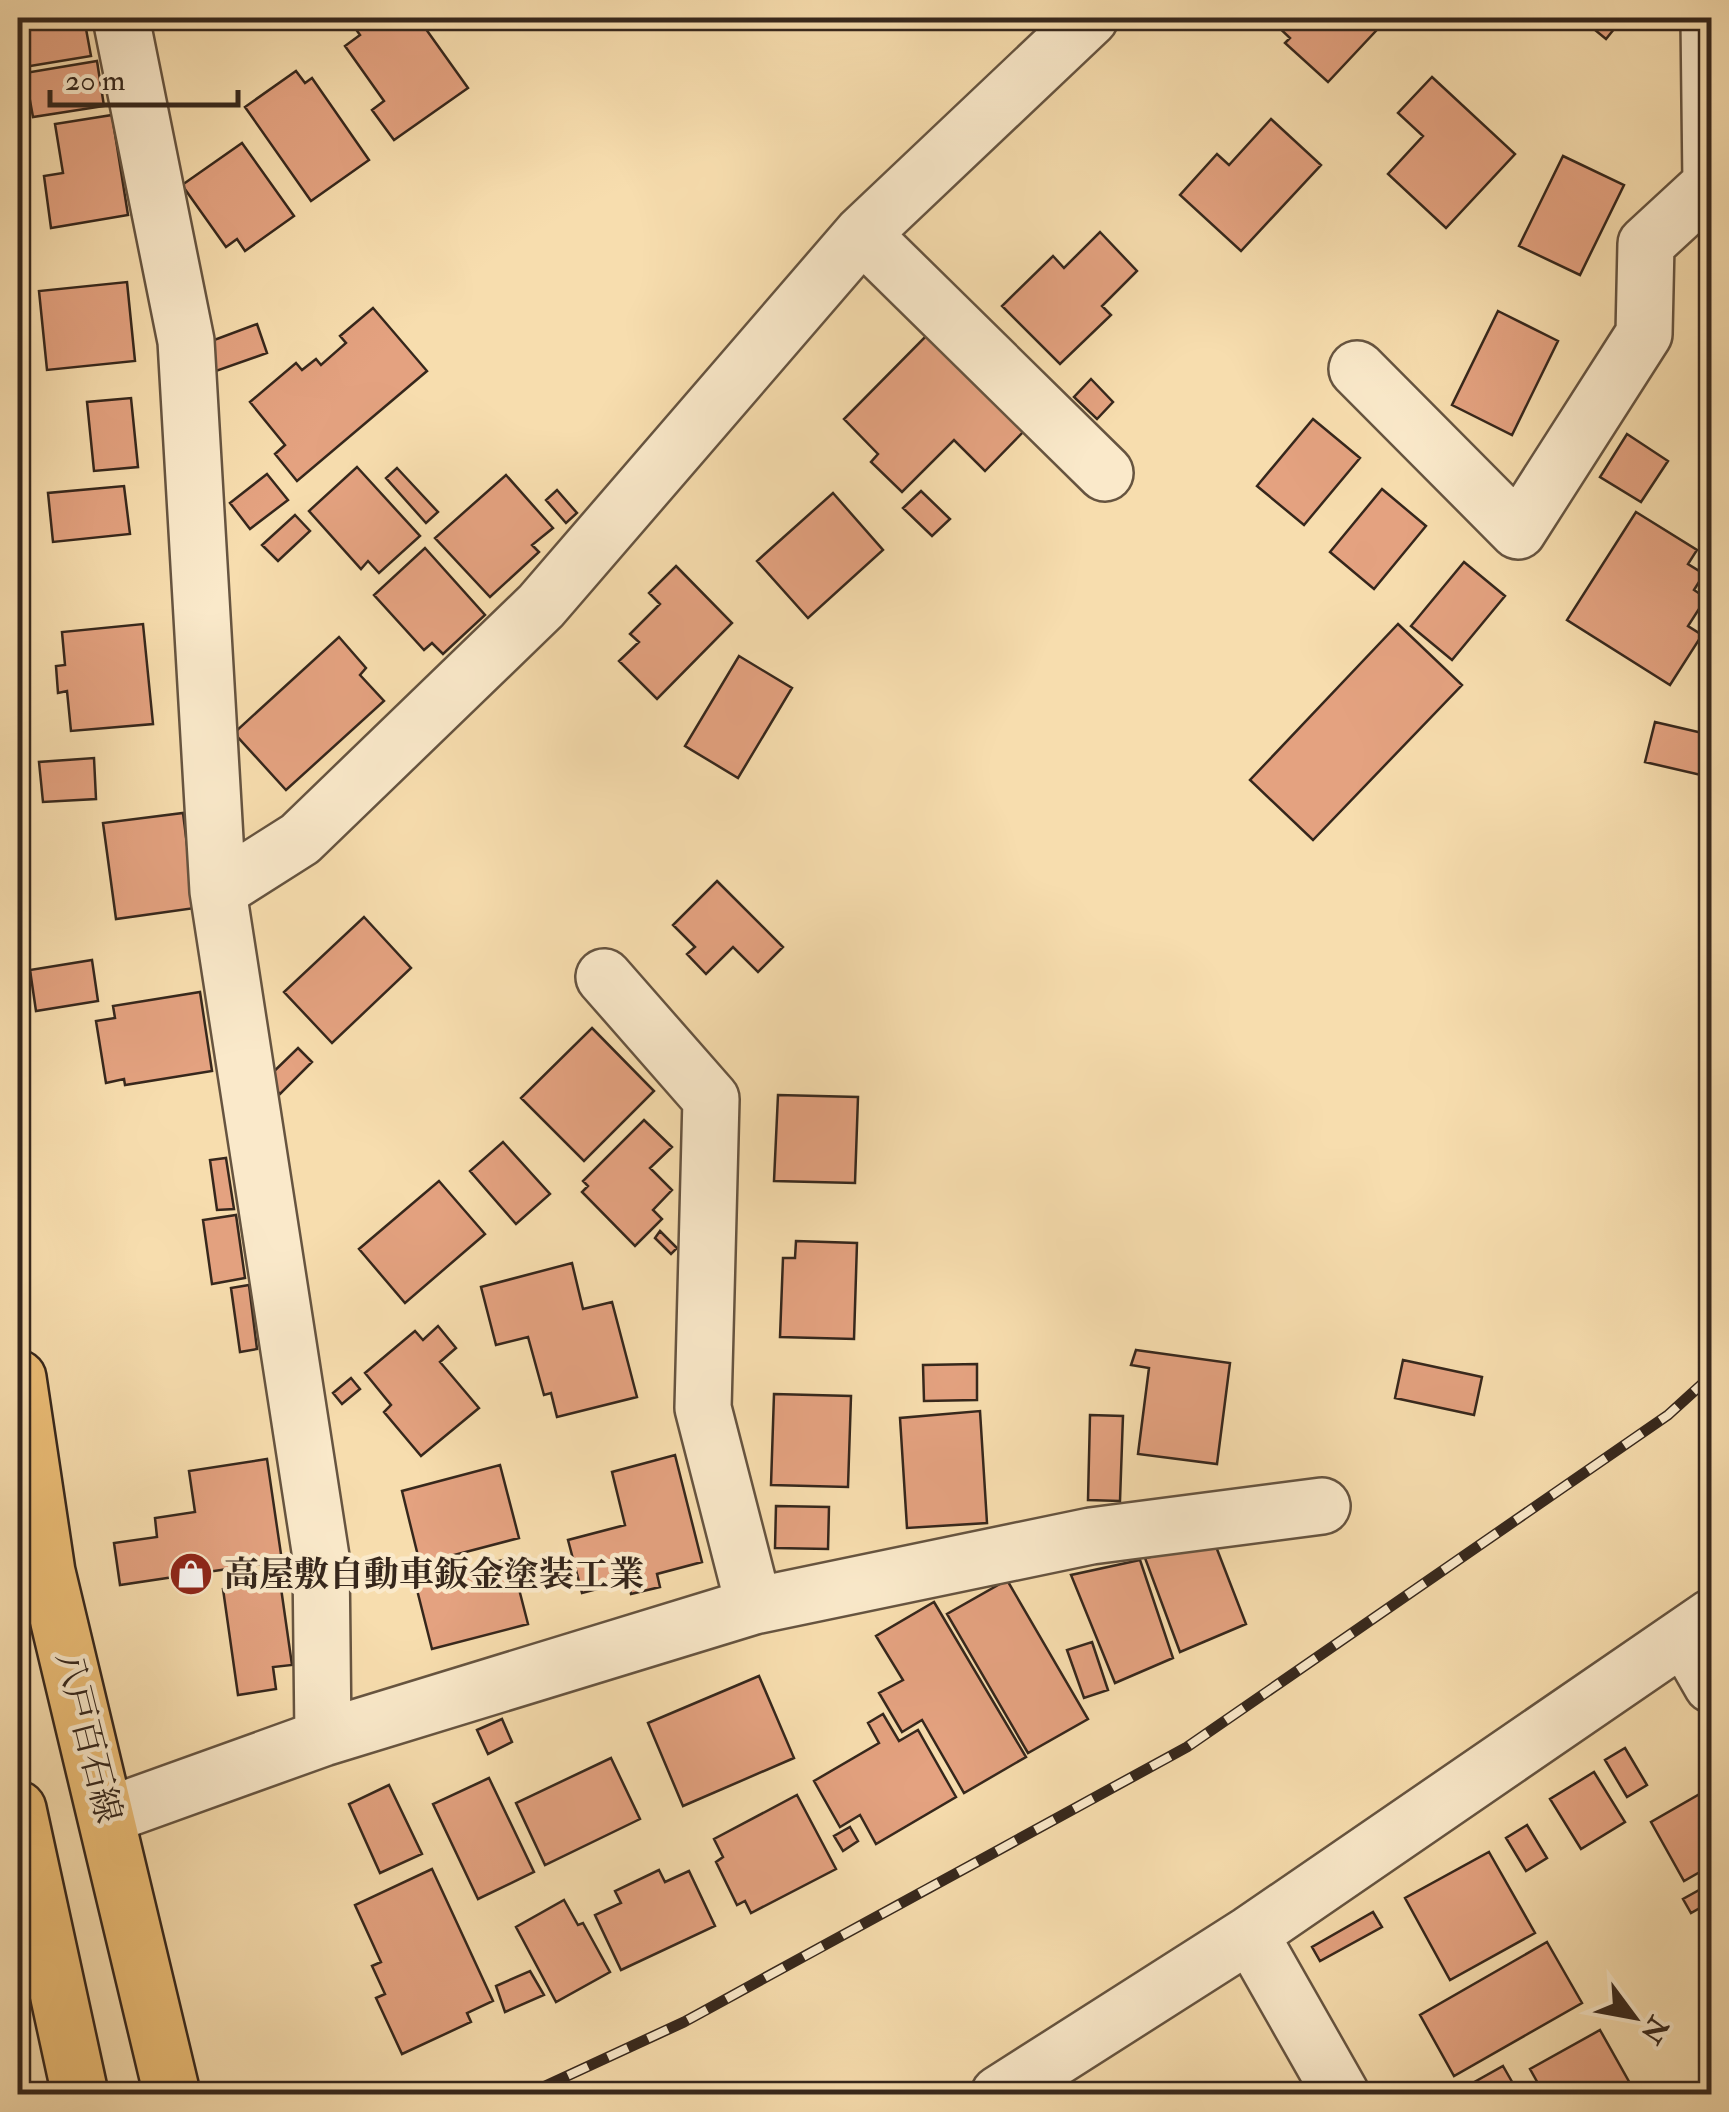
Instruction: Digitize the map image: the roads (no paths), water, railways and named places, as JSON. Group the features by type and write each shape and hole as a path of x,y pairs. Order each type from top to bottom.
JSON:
{"main road":[{"name":"八戸百石線","path":"18,1378 47,1572 172,2094"},
{"path":"18,1810 80,2094"}],"street":[{"path":"121,18 186,341 218,891 321,1557 323,1738"},
{"path":"218,891 300,839 541,606 862,234 1090,18"},
{"path":"1357,369 1518,531 1644,334 1646,244 1711,184 1709,18"},
{"path":"862,234 1105,473"},
{"path":"604,977 711,1099 703,1408 754,1606"},
{"path":"108,1815 323,1738 754,1606 1092,1536 1322,1506"},
{"path":"999,2094 1250,1934 1698,1628 1712,1686"},
{"path":"1250,1934 1341,2094"}],"railway":[{"path":"528,2094 684,2022 1187,1747 1668,1415 1712,1375"}],"place":[{"name":"高屋敷自動車鈑金塗装工業","path":"191,1574"}]}
